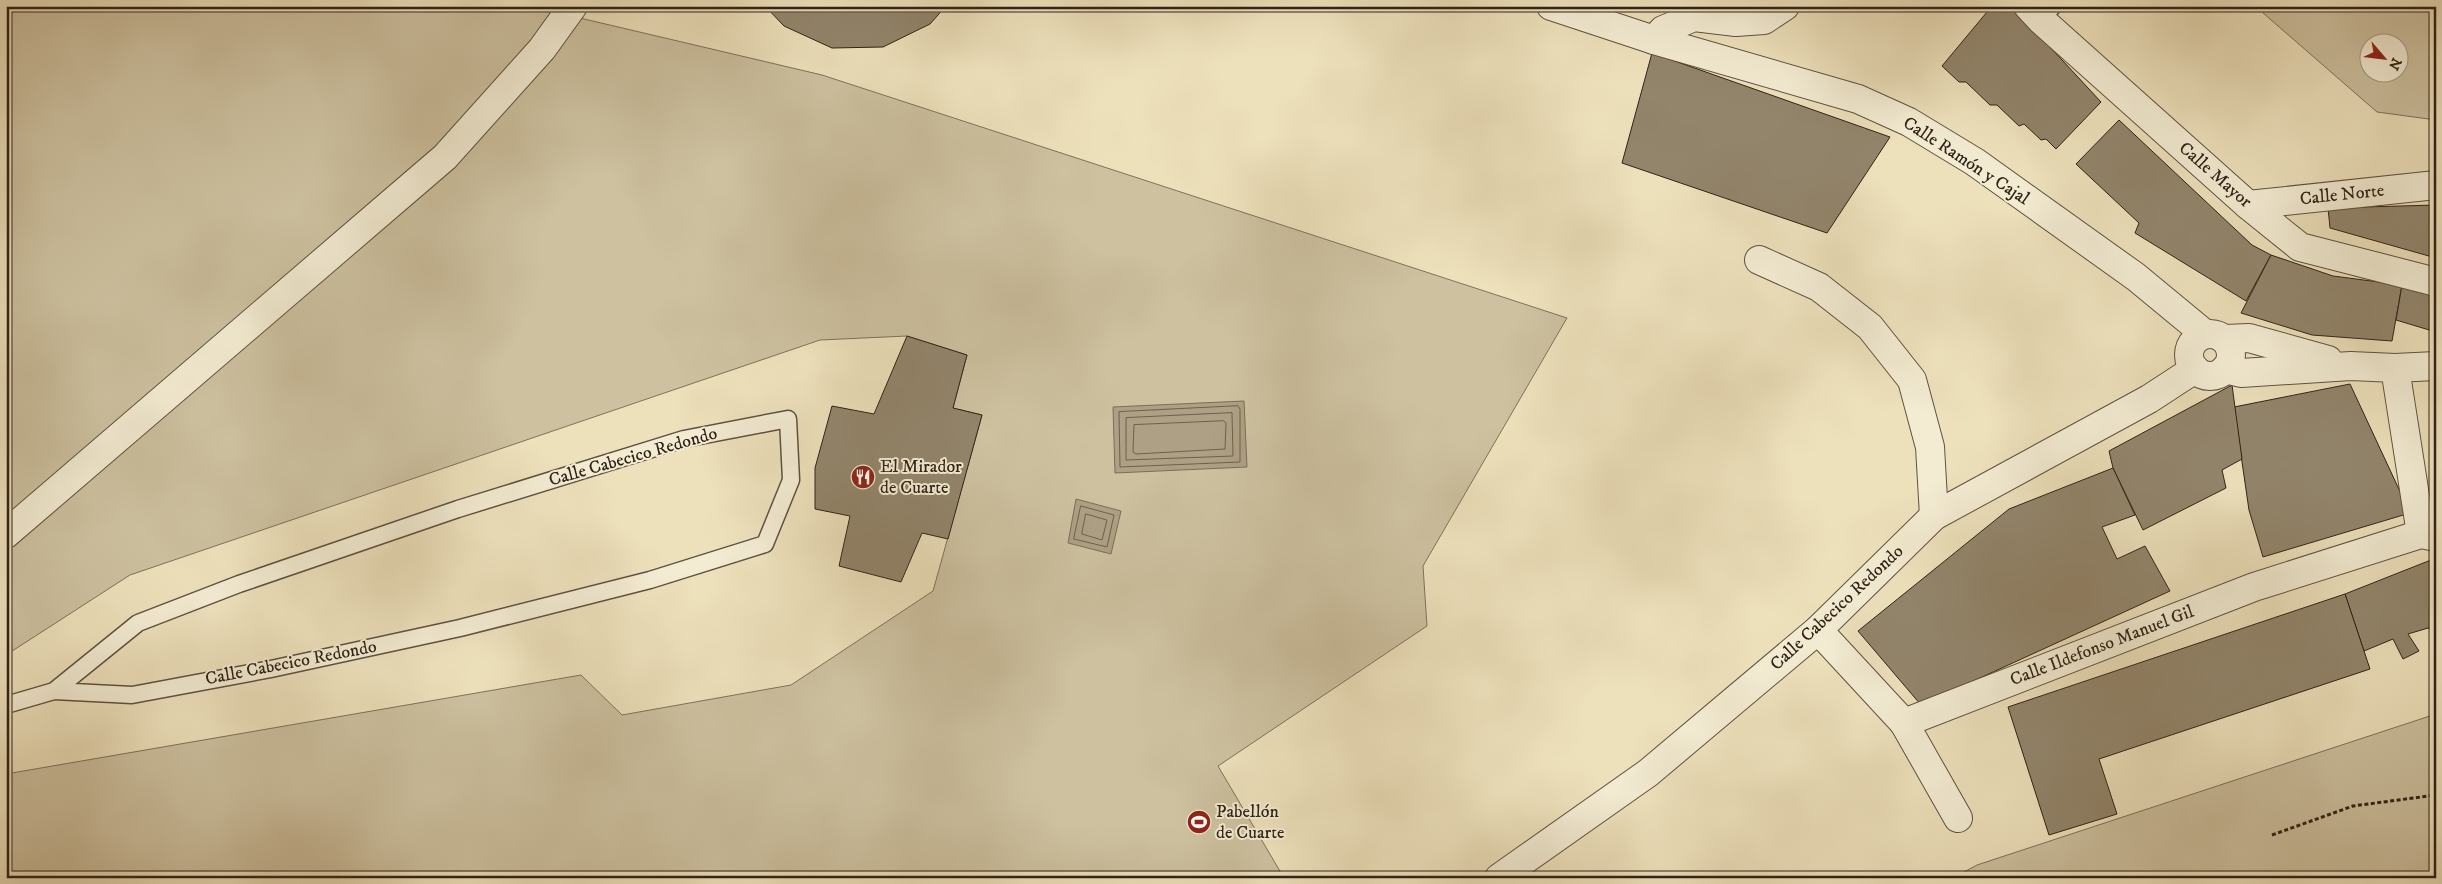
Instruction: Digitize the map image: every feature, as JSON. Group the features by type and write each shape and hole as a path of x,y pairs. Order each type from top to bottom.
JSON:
{"street":[{"path":"6,534 445,157 542,49 573,6"},
{"name":"Calle Ramón y Cajal","path":"1551,6 1654,40 1858,99 1909,122 1976,162 2136,277 2215,337"},
{"path":"1654,40 1662,30 1694,17 1736,22 1764,20 1785,6"},
{"name":"Calle Mayor","path":"2041,11 2248,205 2300,247 2436,282"},
{"name":"Calle Norte","path":"2248,205 2436,185"},
{"path":"1760,260 1818,287 1870,327 1912,380 1930,447 1934,516"},
{"path":"2215,337 2231,351 2231,357 2226,369 2220,373 2207,376 2195,369 2191,363 2190,348 2198,337 2215,337 2248,338 2352,366"},
{"path":"2226,369 2241,373 2352,366 2395,368 2436,366"},
{"path":"2395,368 2428,536"},
{"name":"Calle Cabecico Redondo","path":"1499,878 1648,773 1818,630 1934,516 2149,399 2195,369"},
{"name":"Calle Ildefonso Manuel Gil","path":"1904,723 2254,587 2428,536"},
{"path":"1818,630 1904,723 1958,818"}],"lane":[{"name":"Calle Cabecico Redondo","path":"6,705 54,691 132,694 271,668 479,624 650,580 765,544 791,480 788,419 684,439 458,509 239,584 138,623 54,691"}],"path":[{"path":"2272,835 2353,806 2436,795"}],"shaded area":[{"path":"6,6 529,6 822,75 1567,318 1423,566 1427,626 1218,766 1284,878 6,878 6,774 581,675 622,715 791,685 933,591 982,415 953,408 967,355 907,336 820,340 130,575 6,655"},
{"path":"2255,6 2436,6 2436,120 2377,112"},
{"path":"2436,714 2436,878 1953,878 1977,865"}],"water":[{"path":"1244,401 1247,467 1115,473 1113,407"},
{"path":"1076,499 1121,511 1111,554 1068,543"}],"building":[{"path":"765,6 946,6 930,24 883,47 832,48 784,26"},
{"path":"1615,6 1666,6 1640,11"},
{"path":"1992,6 2012,6 2101,102 2056,149 2046,139 2041,140 2024,124 2019,126 1997,105 1990,105 1966,82 1959,82 1942,66"},
{"path":"1652,53 1890,137 1827,233 1622,163"},
{"path":"2119,120 2252,245 2271,255 2246,301 2135,233 2139,223 2076,164"},
{"path":"2436,205 2436,258 2330,228 2328,208"},
{"path":"2271,255 2333,276 2402,285 2392,341 2312,335 2241,313"},
{"path":"2403,279 2436,289 2436,332 2396,320"},
{"path":"907,336 967,355 953,408 982,415 948,539 922,533 901,582 839,566 850,516 815,509 815,468 832,406 874,414"},
{"path":"2350,384 2410,513 2263,557 2249,510 2234,407"},
{"path":"2232,385 2242,459 2222,470 2226,488 2143,530 2113,468 2109,451"},
{"path":"2113,468 2135,515 2102,527 2117,559 2145,546 2170,591 1921,705 1858,631 2009,509"},
{"path":"2436,558 2436,631 2428,628 2408,634 2419,651 2403,659 2393,639 2364,651 2345,594"},
{"path":"2345,594 2370,669 2099,759 2117,814 2049,835 2008,707"}],"place":[{"name":"El Mirador de Cuarte","path":"863,477"},
{"name":"Pabellón de Cuarte","path":"1199,822"}]}
